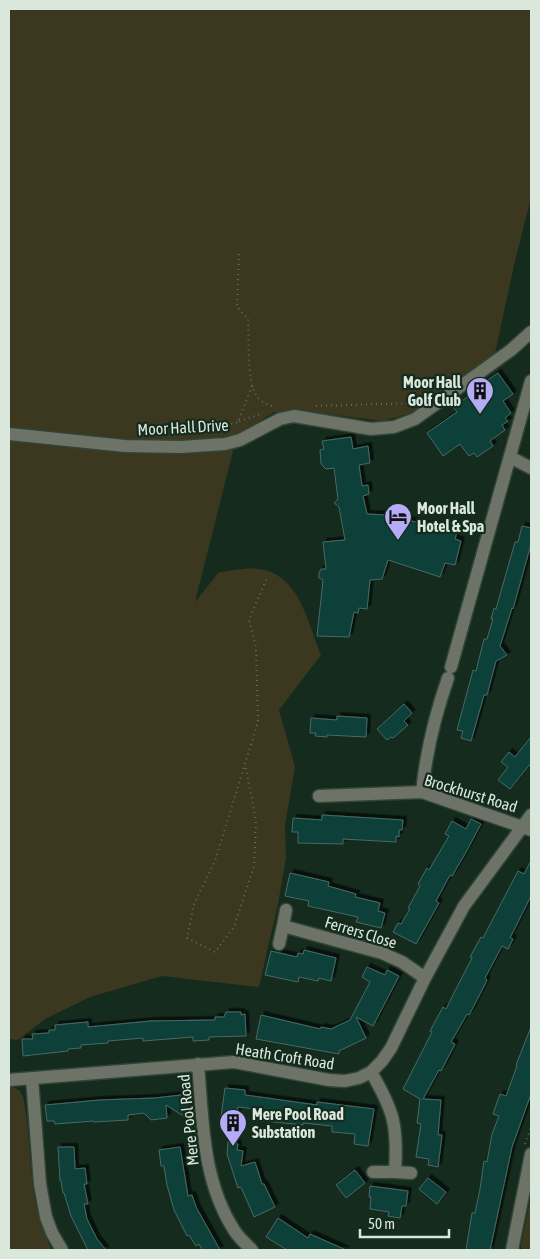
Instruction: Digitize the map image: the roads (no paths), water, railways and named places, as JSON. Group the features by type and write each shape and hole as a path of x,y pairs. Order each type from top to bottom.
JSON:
{"street":[{"name":"Moor Hall Drive","path":"9,434 125,446 181,447 216,445 240,440 280,419 294,416 372,429 394,427 415,419 511,350 531,332"},
{"path":"422,792 424,768 430,740 531,381"},
{"path":"510,457 531,468"},
{"name":"Brockhurst Road","path":"319,796 422,792 527,829"},
{"name":"Heath Croft Road","path":"9,1080 234,1062 329,1080 345,1081 359,1078 371,1072 391,1048 425,978 464,906 527,829 531,815"},
{"path":"279,944 286,910"},
{"name":"Ferrers Close","path":"283,926 382,953 402,962 425,978"},
{"name":"Mere Pool Road","path":"198,1064 207,1159 213,1187 234,1231 252,1250"},
{"path":"371,1072 386,1098 394,1124 397,1143 395,1172"},
{"path":"32,1078 40,1184 46,1217 52,1233 62,1250"},
{"path":"512,1250 531,1154"},
{"path":"373,1172 411,1174"}],"place":[{"name":"Moor Hall Golf Club","path":"480,415"},
{"name":"Moor Hall Hotel & Spa","path":"398,541"},
{"name":"Mere Pool Road Substation","path":"233,1147"}]}
